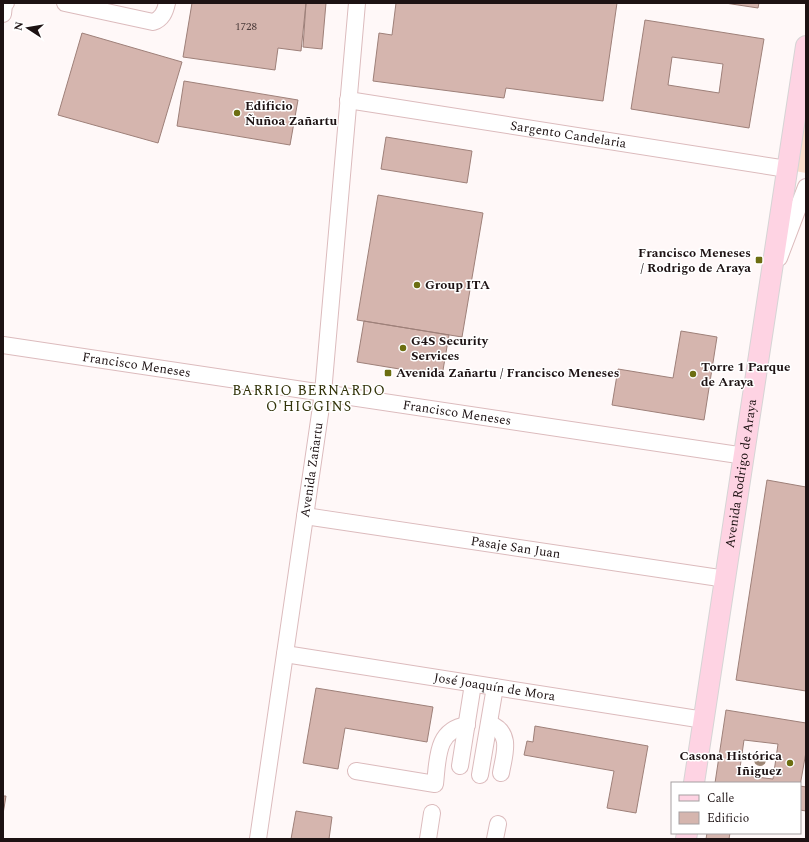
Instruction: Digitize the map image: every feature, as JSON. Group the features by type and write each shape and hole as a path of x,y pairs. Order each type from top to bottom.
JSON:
{"main road":[{"name":"Avenida Rodrigo de Araya","path":"694,782 745,456 806,46"}],"street":[{"path":"3,14 4,5 6,3"},
{"path":"65,3 153,22 162,17 165,13 167,3"},
{"name":"Avenida Zañartu","path":"258,839 323,393 357,3"},
{"name":"Sargento Candelaria","path":"348,100 788,170"},
{"path":"771,280 806,188"},
{"name":"Francisco Meneses","path":"3,345 745,456"},
{"name":"Pasaje San Juan","path":"305,516 726,578"},
{"name":"José Joaquín de Mora","path":"284,654 704,720"},
{"path":"460,766 473,684"},
{"path":"480,775 490,724 495,687"},
{"path":"490,724 498,728 504,737 505,743 500,773"},
{"path":"356,772 435,784 439,752 444,739 454,729 467,725"},
{"path":"428,839 432,813"}],"shaded area":[{"path":"806,100 806,173 795,171"}],"building":[{"path":"192,3 306,3 301,51 278,48 275,70 183,57"},
{"path":"306,3 326,3 322,49 303,47"},
{"path":"396,3 617,3 603,101 506,88 504,98 373,81 379,33 392,35"},
{"path":"725,3 759,3 758,8"},
{"path":"645,20 764,39 749,128 631,109","holes":["672,57 723,64 719,93 668,85"]},
{"path":"82,33 182,62 158,143 58,115"},
{"name":"Edificio Ñuñoa Zañartu","path":"184,81 298,100 290,145 177,126"},
{"path":"386,137 472,151 467,183 381,169"},
{"name":"Group ITA","path":"378,195 483,213 462,337 357,320"},
{"name":"G4S Security Services","path":"364,321 449,335 442,376 357,362"},
{"name":"Torre 1 Parque de Araya","path":"681,331 717,337 704,420 612,405 618,369 673,378"},
{"path":"767,480 806,487 806,691 736,680"},
{"path":"316,688 433,707 427,742 345,728 338,769 303,763"},
{"name":"Casona Histórica Iñiguez","path":"726,710 806,723 806,752 801,782 715,782","holes":["744,740 778,744 773,779 739,775"]},
{"path":"535,726 648,746 636,813 607,808 614,771 524,755 527,741 533,742"},
{"path":"801,786 806,787 806,811 801,810"},
{"path":"3,796 6,796 3,814"},
{"path":"296,811 332,817 329,839 291,839"},
{"path":"707,834 730,834 729,839 706,839"}],"place":[{"name":"Edificio Ñuñoa Zañartu","path":"237,113"},
{"name":"Francisco Meneses / Rodrigo de Araya","path":"759,260"},
{"name":"Group ITA","path":"417,285"},
{"name":"G4S Security Services","path":"403,348"},
{"name":"Avenida Zañartu / Francisco Meneses","path":"388,373"},
{"name":"Torre 1 Parque de Araya","path":"693,374"},
{"name":"Casona Histórica Iñiguez","path":"790,763"}],"district":[{"name":"BARRIO BERNARDO O'HIGGINS","path":"309,398"}]}
